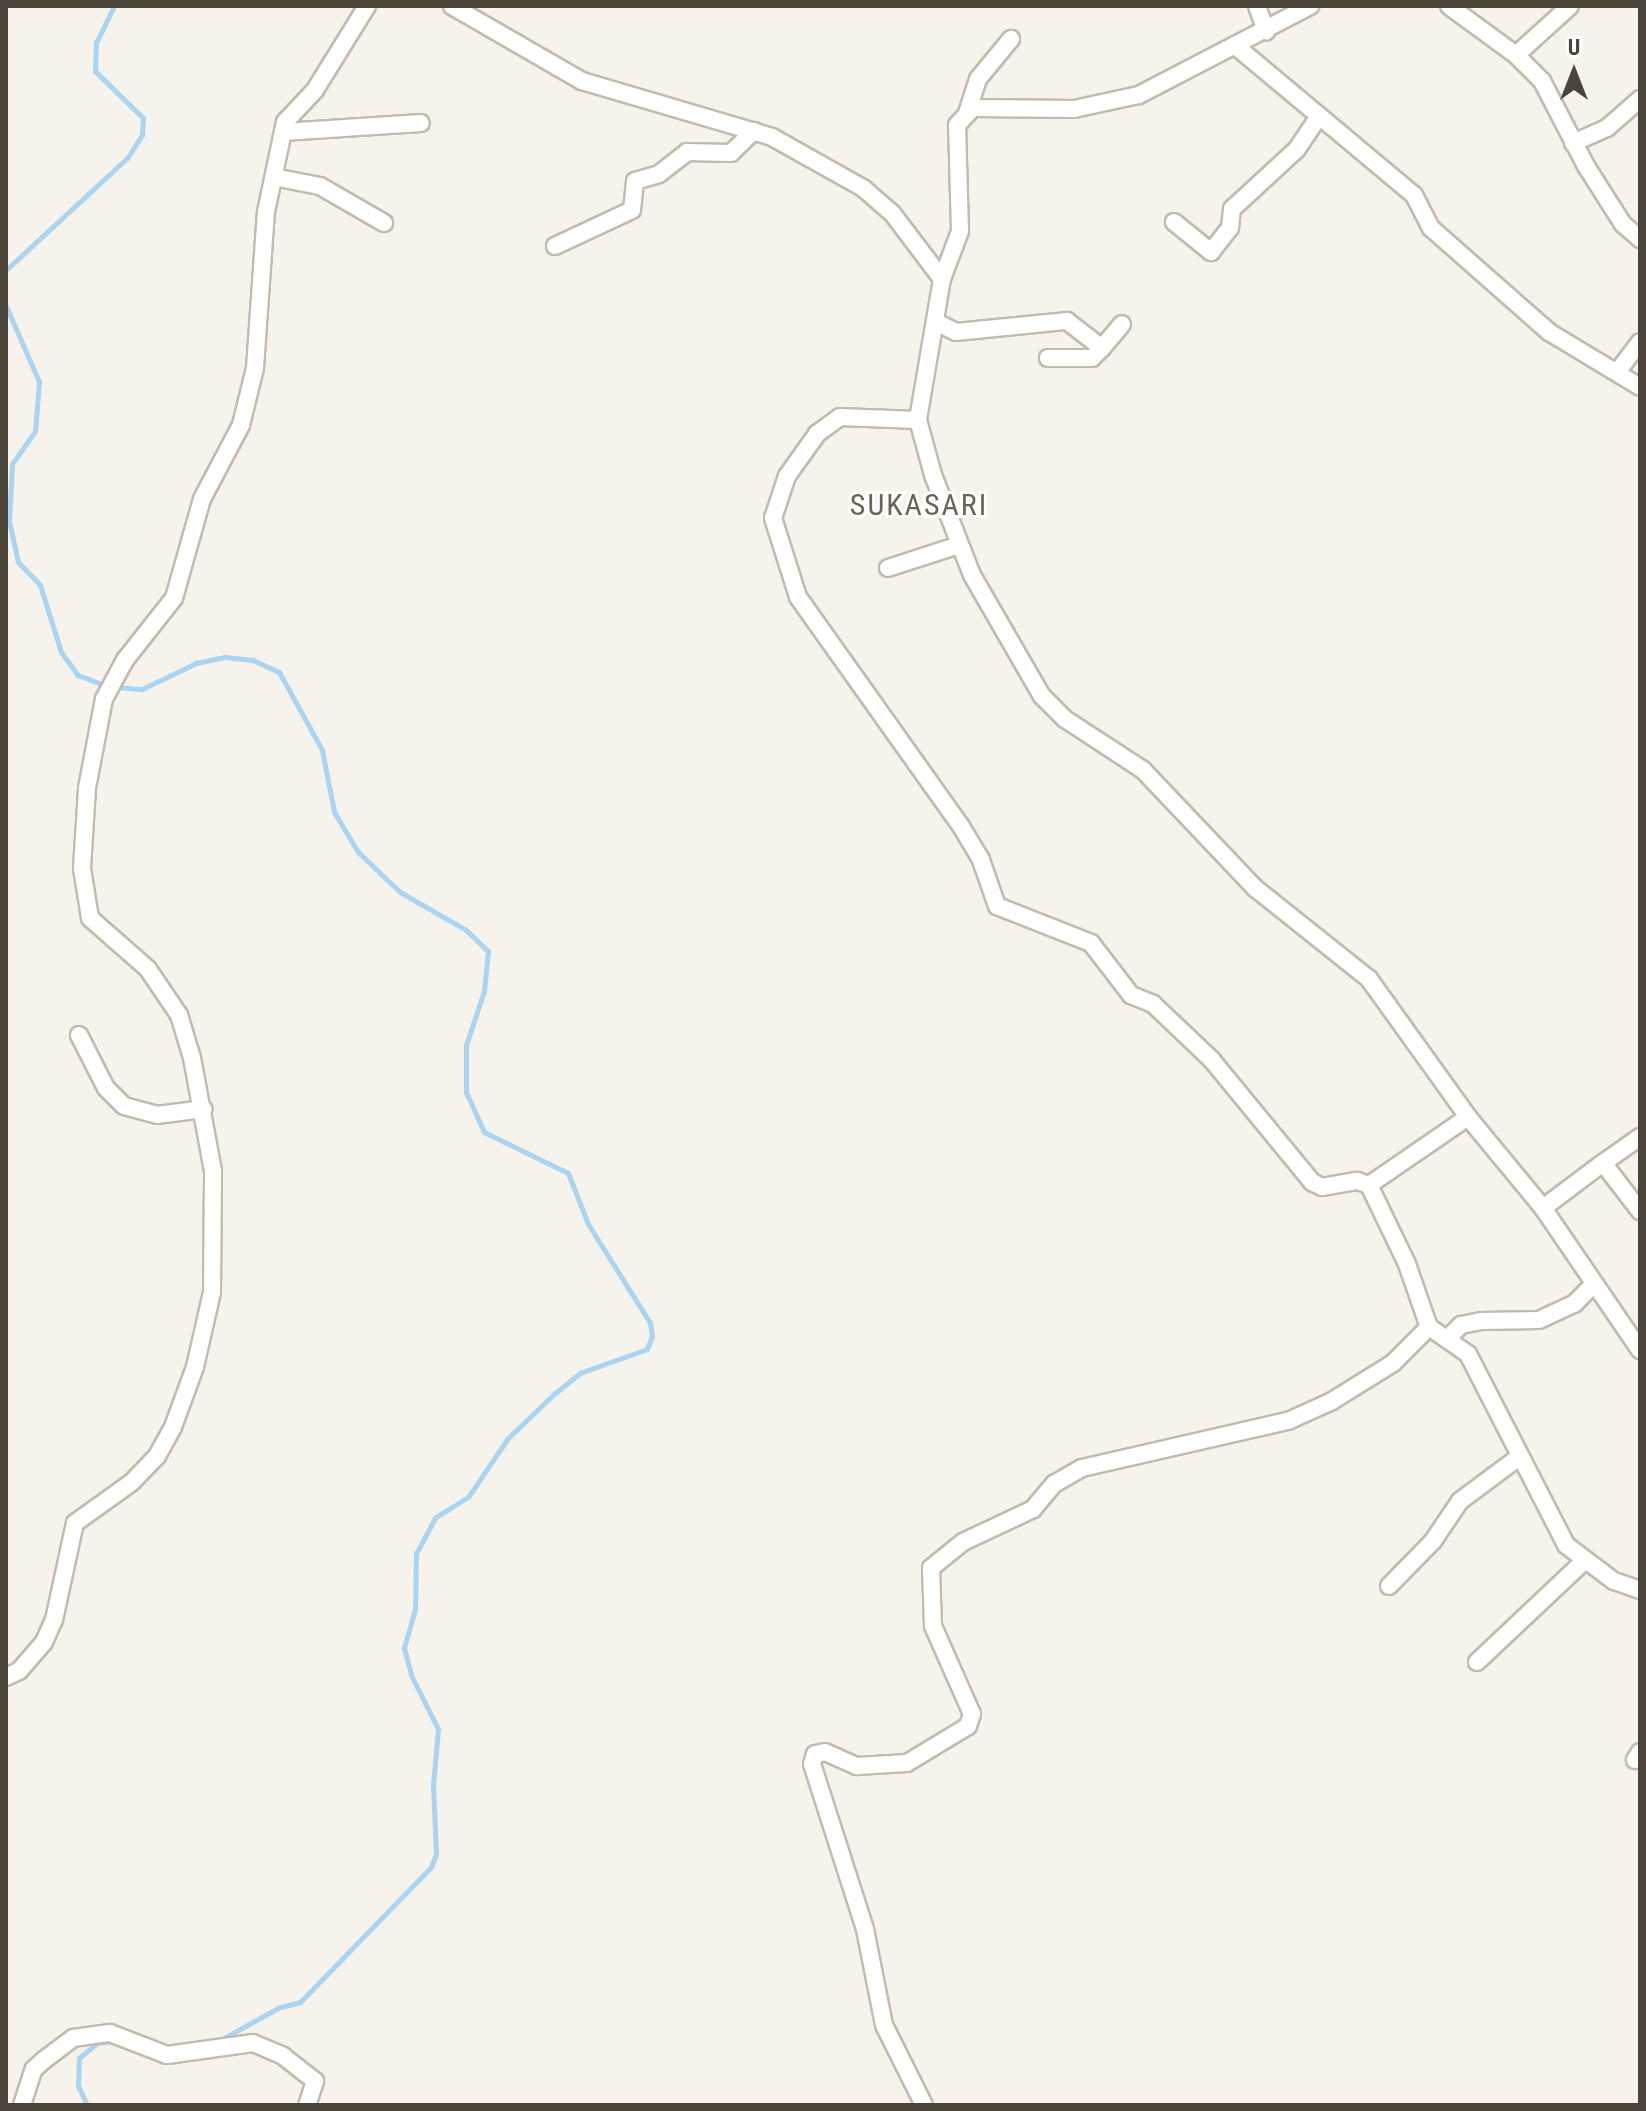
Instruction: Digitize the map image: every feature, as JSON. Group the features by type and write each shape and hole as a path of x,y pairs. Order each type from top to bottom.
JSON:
{"street":[{"path":"6,1677 19,1671 44,1642 54,1620 75,1523 132,1482 157,1456 186,1394 212,1292 216,1215 204,1109 179,1015 148,969 90,918 84,899 83,832 104,699 125,660 174,598 202,499 241,425 258,346 266,212 285,122 315,90 367,6"},
{"path":"452,6 582,81 754,131 863,188 892,213 942,279"},
{"path":"1257,6 1266,31"},
{"path":"967,113 993,106 1074,109 1139,95 1238,48 1310,6"},
{"path":"1449,6 1516,55 1542,81 1573,143 1623,224 1640,239"},
{"path":"1516,55 1570,6"},
{"path":"1011,39 978,79 967,113 957,125 960,231 942,279 918,420 959,545 1005,638 1042,696 1065,719 1143,770 1255,888 1369,979 1468,1117 1543,1208 1640,1350"},
{"path":"1238,48 1414,195 1431,228 1549,332 1640,387"},
{"path":"1573,143 1607,128 1640,99"},
{"path":"1174,222 1211,252 1230,228 1232,209 1297,149 1319,116"},
{"path":"283,132 421,123"},
{"path":"555,246 632,210 635,181 659,174 687,152 731,153 754,131"},
{"path":"274,177 320,186 384,223"},
{"path":"936,322 956,332 1067,321 1102,348"},
{"path":"1048,358 1092,358 1122,324"},
{"path":"1618,371 1640,342"},
{"path":"918,420 840,417 817,434 787,476 773,518 798,597 962,828 981,860 997,906 1091,943 1131,995 1153,1004 1211,1059 1312,1182 1322,1187 1357,1181 1369,1185 1407,1264 1429,1327 1468,1354 1558,1532 1583,1562 1614,1581 1640,1590"},
{"path":"888,568 959,545"},
{"path":"79,1035 106,1088 124,1106 157,1115 204,1109"},
{"path":"1369,1185 1468,1117"},
{"path":"1543,1208 1640,1137"},
{"path":"1603,1163 1640,1211"},
{"path":"1447,1339 1461,1325 1481,1321 1539,1320 1574,1304 1594,1284"},
{"path":"924,2105 884,2025 865,1929 812,1764 815,1754 825,1752 857,1766 907,1763 968,1726 972,1714 933,1626 931,1568 963,1542 1033,1509 1054,1484 1082,1468 1288,1421 1332,1401 1393,1363 1429,1327"},
{"path":"1389,1586 1433,1541 1460,1501 1519,1457"},
{"path":"1477,1662 1583,1562"},
{"path":"22,2105 34,2069 85,2034 110,2033 167,2055 253,2043 283,2056 315,2081 307,2105"}],"waterway":[{"path":"6,270 128,157 142,135 143,118 95,71 96,43 114,6"},
{"path":"6,306 39,382 35,431 12,464 9,521 18,562 40,585 61,652 78,675 107,686"},
{"path":"117,687 142,689 196,663 225,657 253,660 279,672 322,750 334,812 358,852 400,892 466,930 488,951 484,991 466,1045 466,1092 484,1132 568,1173 588,1224 650,1323 652,1336 647,1349 580,1373 554,1394 508,1438 468,1497 435,1518 416,1553 415,1609 404,1648 411,1675 438,1729 433,1785 436,1854 431,1867 300,2002 278,2008 213,2044"},
{"path":"87,2105 78,2086 79,2058 97,2043 116,2041"}],"district":[{"name":"SUKASARI","path":"919,505"}]}
